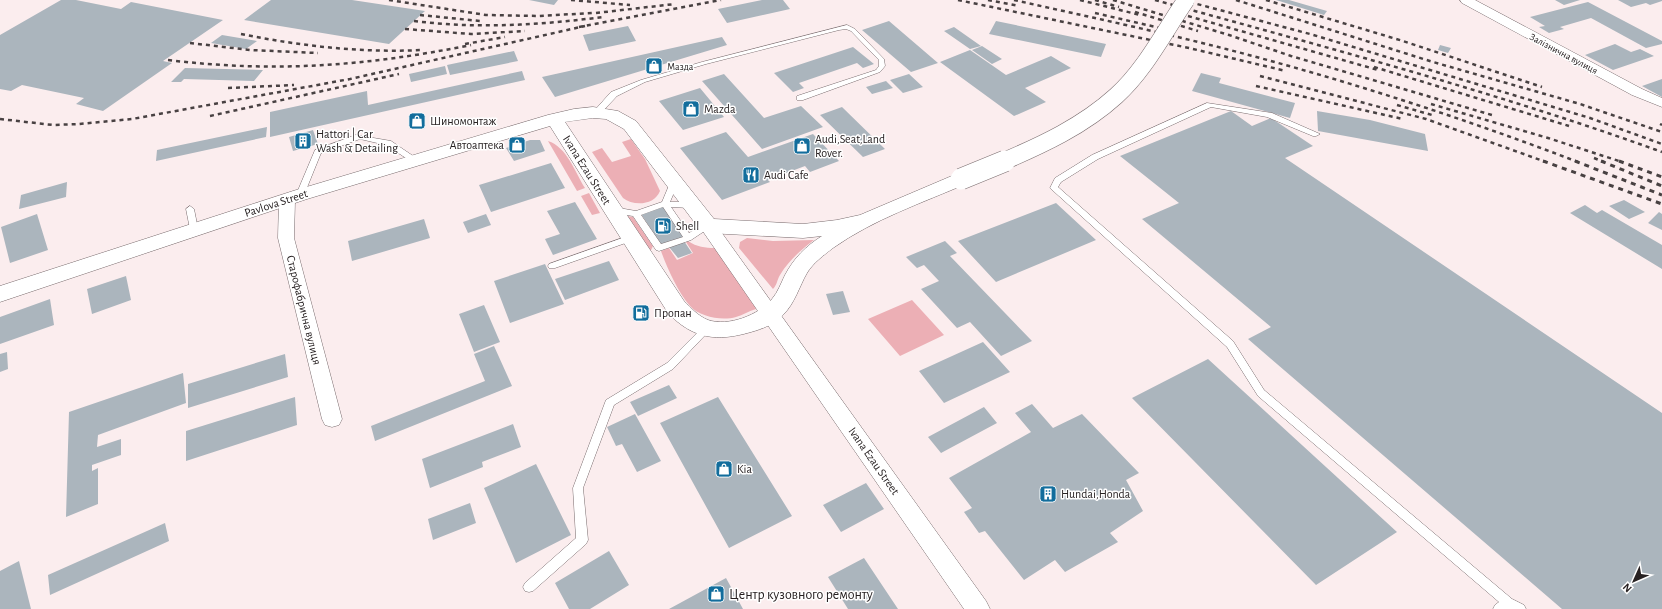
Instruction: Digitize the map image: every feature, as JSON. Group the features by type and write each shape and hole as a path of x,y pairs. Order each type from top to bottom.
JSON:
{"main road":[{"path":"708,226 803,231 837,227 865,220 1040,145 1083,121 1102,108 1117,95 1136,73 1186,0"},
{"name":"Ivana Ezau Street","path":"708,226 630,125 622,118 598,111 584,112 554,119 631,238 653,256 676,307 686,319 707,328 720,330 731,329 760,320 771,314 783,301 804,263 829,241 865,220"},
{"name":"Pavlova Street","path":"0,294 194,229 415,160 554,119"}],"street":[{"name":"Залізнична вулиця","path":"1466,0 1637,92 1662,103"},
{"name":"Старофабрична вулиця","path":"293,198 286,238 332,419"},
{"name":"Ivana Ezau Street","path":"708,226 978,609"}],"lane":[{"path":"598,111 614,94 643,82 839,28 847,27 853,30 882,60 882,66 878,71 800,98"},
{"path":"1316,134 1270,115 1210,105 1095,157 1058,180 1054,188 1230,344 1261,393 1504,606 1520,609"},
{"path":"293,198 318,152 359,137 388,142 415,160"},
{"path":"665,204 674,183"},
{"path":"665,204 688,238"},
{"path":"612,210 636,214 665,204 691,205"},
{"path":"190,209 194,229"},
{"path":"636,214 653,256 708,226"},
{"path":"552,266 631,238"},
{"path":"530,587 582,540 578,488 610,403 670,366 707,328"}],"shaded area":[{"path":"631,139 645,159 660,191 653,200 648,202 638,203 627,201 623,198 592,152 602,148 612,162 631,156 622,142"},
{"path":"548,141 555,144 565,154 585,188 577,191"},
{"path":"589,193 600,213 592,215 581,196"},
{"path":"622,215 633,217 653,246 649,254"},
{"path":"747,238 773,241 814,240 791,260 780,275 773,289 739,248 740,242"},
{"path":"688,241 701,247 715,248 755,304 756,309 736,317 724,319 699,313 690,306 673,280 661,251 669,248 677,260 693,253 686,242"},
{"path":"912,300 944,335 900,356 868,319"}],"building":[{"path":"61,0 76,0 121,9 131,2 223,20 163,61 172,63 103,111 76,104 84,98 22,85 11,91 0,89 0,35"},
{"path":"271,0 352,0 425,11 389,44 244,20"},
{"path":"529,0 558,0 554,5"},
{"path":"762,0 783,0 790,9 727,23 718,9"},
{"path":"1276,0 1289,0 1327,11 1324,15"},
{"path":"1555,0 1580,0 1564,5"},
{"path":"1618,0 1662,1 1650,5 1646,3 1631,7"},
{"path":"1588,2 1662,41 1662,44 1646,48 1591,18 1560,27 1564,29 1549,33 1539,27 1545,26 1530,17"},
{"path":"889,21 938,63 911,72 862,30"},
{"path":"996,21 1106,44 1101,57 989,34"},
{"path":"628,26 636,41 589,51 583,35"},
{"path":"954,27 981,46 970,49 944,31"},
{"path":"222,35 257,41 246,49 211,43"},
{"path":"722,37 727,45 555,97 542,77"},
{"path":"1615,44 1631,52 1640,49 1654,56 1613,70 1585,55"},
{"path":"1440,45 1451,48 1448,53 1438,50"},
{"path":"982,46 1002,59 992,64 972,50"},
{"path":"853,47 874,64 863,68 857,63 799,83 804,88 793,92 774,73"},
{"path":"970,50 1006,75 1051,56 1071,68 1025,88 1046,102 1014,116 940,62"},
{"path":"514,51 518,61 450,75 447,65"},
{"path":"445,66 447,74 411,82 409,74"},
{"path":"185,68 263,70 254,81 184,79 181,82 171,82"},
{"path":"522,71 525,80 270,137 270,112 367,91 368,105"},
{"path":"1201,73 1221,78 1219,83 1295,103 1290,118 1192,91"},
{"path":"724,74 764,118 801,106 823,127 762,149 702,81"},
{"path":"909,74 923,87 903,93 890,80"},
{"path":"1662,79 1662,97 1642,86"},
{"path":"886,81 893,88 872,94 866,87"},
{"name":"Mazda","path":"700,88 724,117 683,130 659,101"},
{"path":"842,107 885,149 863,157 820,115"},
{"path":"1231,111 1252,126 1271,118 1313,146 1285,158 1662,413 1662,609 1562,609 1248,339 1271,327 1142,219 1179,203 1120,156"},
{"path":"1317,111 1370,120 1425,134 1428,151 1318,131"},
{"path":"267,127 266,137 156,161 157,150"},
{"name":"Hattori | Car Wash & Detailing","path":"313,130 318,144 293,151 289,137"},
{"path":"726,132 748,157 813,134 839,161 810,172 805,166 768,180 770,182 722,200 680,148"},
{"path":"530,140 540,140 545,151 514,161 506,148"},
{"path":"551,163 565,188 491,212 479,185"},
{"path":"67,182 66,197 19,209 21,195"},
{"path":"1624,200 1645,212 1629,219 1609,206"},
{"path":"575,202 597,239 553,255 545,239 560,234 547,211"},
{"path":"1056,203 1096,240 996,282 958,241"},
{"path":"1585,205 1597,213 1602,210 1662,245 1662,269 1570,213"},
{"name":"Shell","path":"664,206 685,237 662,246 641,214"},
{"path":"1659,212 1662,214 1662,230 1648,223"},
{"path":"37,214 48,250 10,263 1,227"},
{"path":"486,214 491,225 468,233 463,222"},
{"path":"424,219 430,238 352,261 348,241"},
{"path":"684,241 692,253 678,258 669,247"},
{"path":"945,241 957,253 950,256 1032,341 1001,356 970,322 957,328 921,289 939,281 924,265 917,268 906,257"},
{"path":"609,261 619,280 565,300 555,279"},
{"path":"545,264 564,304 510,323 494,281"},
{"path":"126,276 131,300 92,314 87,289"},
{"path":"843,291 850,312 833,315 826,294"},
{"path":"50,299 54,325 0,344 0,317"},
{"path":"484,305 500,342 474,352 459,314"},
{"path":"983,342 1010,372 944,403 919,371"},
{"path":"494,346 512,386 375,441 371,426 485,381 474,354"},
{"path":"7,352 8,369 0,372 0,354"},
{"path":"285,354 288,377 188,408 188,384"},
{"path":"1208,359 1397,532 1316,585 1132,398"},
{"path":"183,373 186,403 98,435 97,447 121,439 121,455 92,465 92,471 98,468 98,504 66,517 69,412"},
{"path":"669,385 677,398 638,416 630,402"},
{"path":"295,397 297,425 186,461 186,431"},
{"name":"Kia","path":"718,397 792,516 729,548 660,423"},
{"name":"Hundai,Honda","path":"1032,404 1053,428 1082,414 1139,473 1126,480 1143,511 1110,533 1118,542 1065,572 1055,560 1024,580 985,531 979,533 964,512 972,508 949,478 1031,432 1015,413"},
{"path":"984,407 997,423 941,453 928,437"},
{"path":"635,414 661,461 637,472 622,444 616,446 607,427"},
{"path":"513,424 521,447 482,462 483,467 430,488 422,459"},
{"path":"536,464 571,535 516,563 484,488"},
{"path":"866,483 884,509 841,532 823,505"},
{"path":"470,503 476,523 433,540 428,519"},
{"path":"165,523 169,541 50,595 48,575"},
{"path":"609,551 629,585 590,609 569,609 555,583"},
{"path":"864,558 898,609 848,609 828,577"},
{"path":"19,561 31,609 0,609 0,571"},
{"name":"Центр кузовного ремонту","path":"726,578 743,609 669,609"}],"railway":[{"path":"389,0 486,15 539,16 592,13"},
{"path":"571,0 630,5"},
{"path":"579,27 721,0"},
{"path":"958,0 1189,48 1286,71"},
{"path":"988,0 1019,6"},
{"path":"1014,0 1200,42 1271,61 1448,115 1578,162"},
{"path":"1080,0 1140,15"},
{"path":"1095,0 1119,7"},
{"path":"1113,0 1229,35 1291,56 1492,115"},
{"path":"1155,0 1410,71 1600,130 1662,152"},
{"path":"1182,0 1310,34 1590,118 1662,144"},
{"path":"1236,0 1433,62 1580,104 1662,132"},
{"path":"1266,0 1403,41 1542,87"},
{"path":"596,13 675,4"},
{"path":"1135,12 1198,31"},
{"path":"1095,13 1160,28"},
{"path":"420,15 480,21"},
{"path":"1188,16 1378,70"},
{"path":"414,21 462,25 509,25 603,17"},
{"path":"0,119 53,125 132,119 350,79 585,26"},
{"path":"405,29 471,34 525,31"},
{"path":"241,34 331,48 399,51 422,50"},
{"path":"465,44 505,37"},
{"path":"190,43 250,50 318,53"},
{"path":"168,60 207,64 283,67 394,58 471,45"},
{"path":"1374,67 1569,126"},
{"path":"210,116 399,74"},
{"path":"1260,76 1426,119 1546,162"},
{"path":"228,88 294,85"},
{"path":"1256,86 1403,119"},
{"path":"1431,104 1548,138 1620,161"},
{"path":"1397,105 1432,115"},
{"path":"1594,158 1604,162"},
{"path":"1543,161 1662,204"},
{"path":"1575,161 1662,195"},
{"path":"1601,161 1662,186"},
{"path":"1620,161 1662,177"}],"place":[{"name":"Мазда","path":"654,66"},
{"name":"Mazda","path":"691,109"},
{"name":"Шиномонтаж","path":"417,121"},
{"name":"Hattori | Car Wash & Detailing","path":"303,141"},
{"name":"Автоаптека","path":"517,145"},
{"name":"Audi,Seat,Land Rover.","path":"802,146"},
{"name":"Audi Cafe","path":"751,175"},
{"name":"Shell","path":"663,226"},
{"name":"Пропан","path":"641,313"},
{"name":"Kia","path":"724,469"},
{"name":"Hundai,Honda","path":"1048,494"},
{"name":"Центр кузовного ремонту","path":"716,594"}]}
